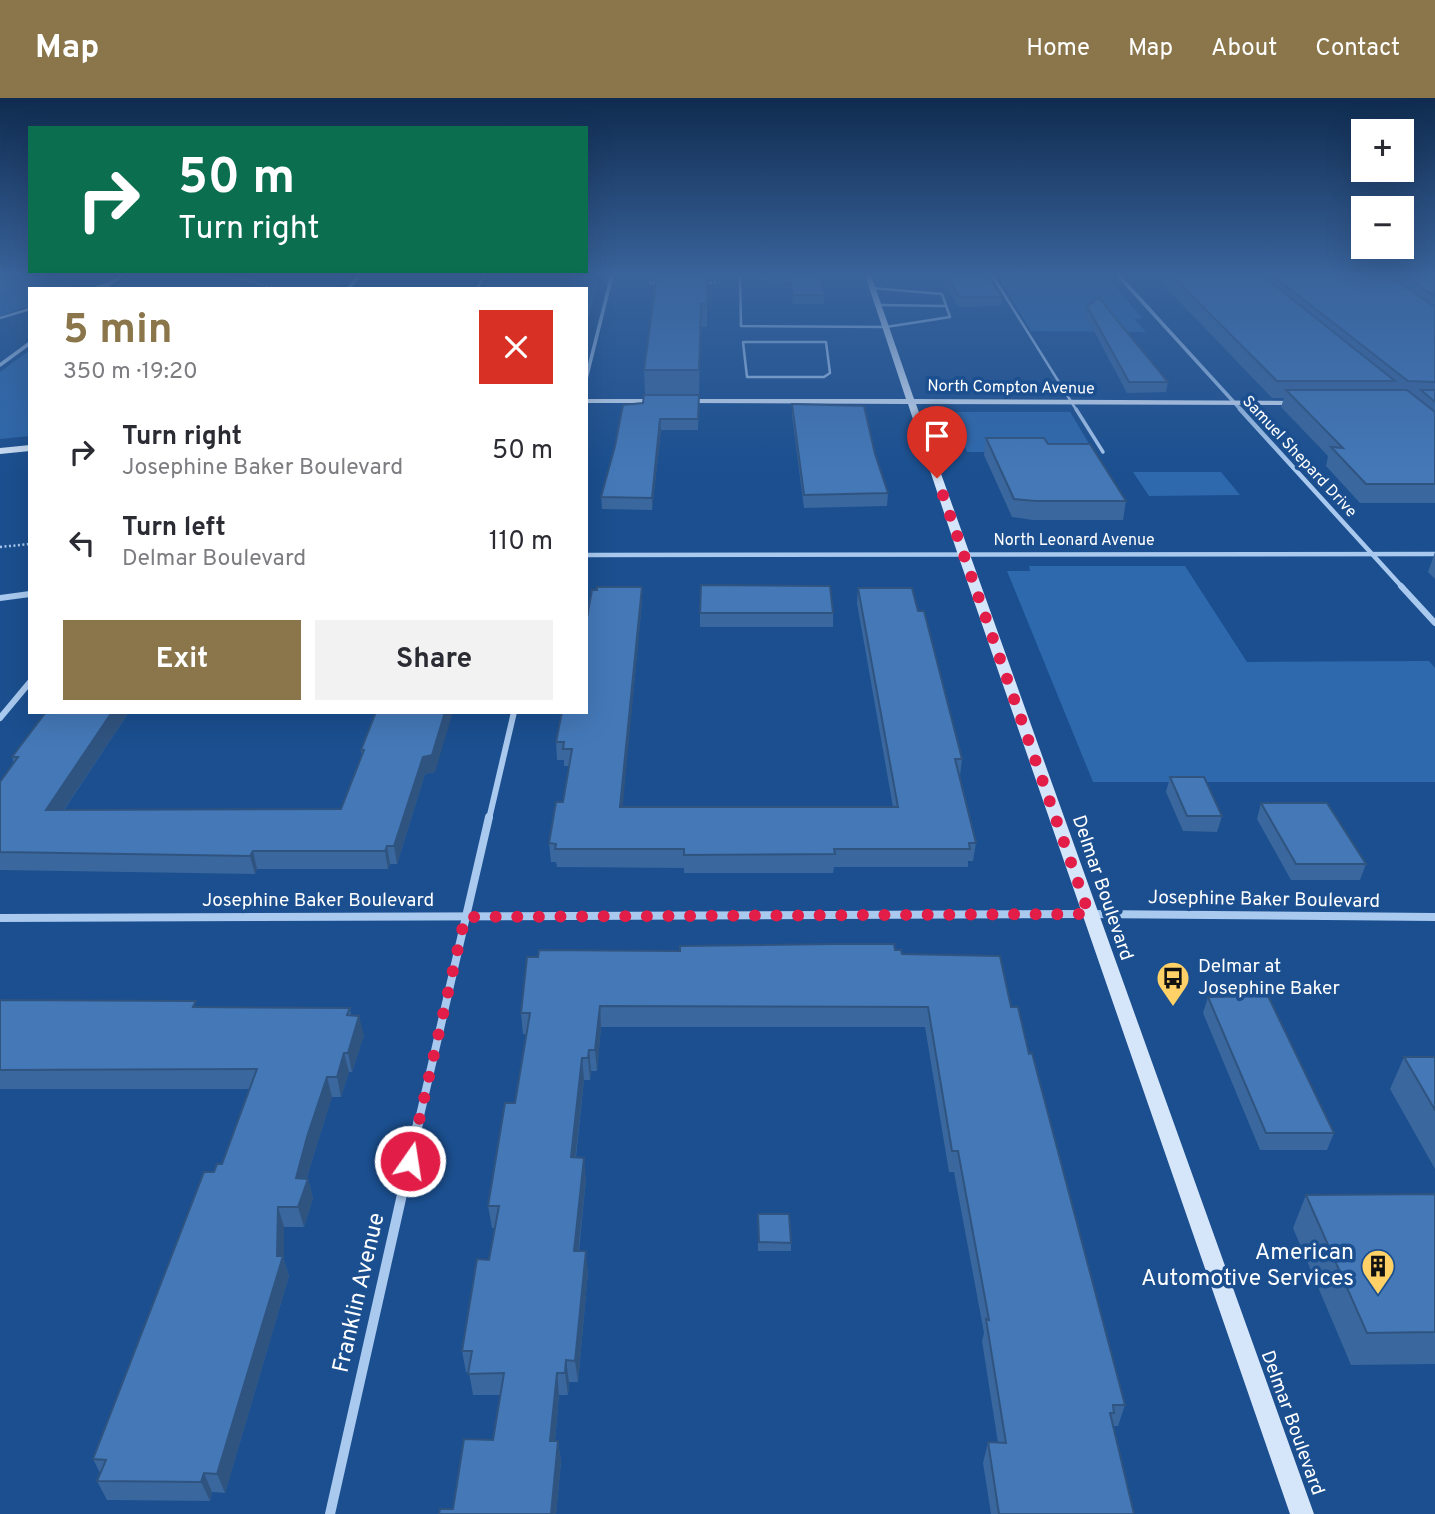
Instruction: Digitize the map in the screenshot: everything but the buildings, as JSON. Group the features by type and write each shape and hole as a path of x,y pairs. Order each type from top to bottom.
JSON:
{"street":[{"path":"588,371 595,341"},
{"name":"Delmar Boulevard","path":"891,341 963,555 1302,1514"},
{"name":"Samuel Shepard Drive","path":"1177,341 1435,624"},
{"path":"0,365 28,344"},
{"name":"North Compton Avenue","path":"588,401 1311,403"},
{"path":"0,451 28,449"},
{"name":"North Leonard Avenue","path":"588,555 1435,555"},
{"path":"0,598 28,594"},
{"path":"0,718 28,684"},
{"name":"Franklin Avenue","path":"330,1514 514,714"},
{"name":"Josephine Baker Boulevard","path":"0,918 1089,914 1435,917"}],"lane":[{"path":"1034,341 1102,452"},
{"path":"743,342 826,342 830,373 824,377 747,377 743,342"}],"path":[{"path":"0,547 28,544"}],"shaded area":[{"path":"28,351 28,436 0,439 0,372"},
{"path":"951,412 1070,412 1094,452 967,452"},
{"path":"1133,472 1221,472 1240,495 1149,496"},
{"path":"1029,566 1185,566 1247,662 1429,661 1435,668 1435,782 1093,782 1007,571 1030,571"}],"place":[{"name":"Delmar at Josephine Baker","path":"1173,1008"},
{"name":"American Automotive Services","path":"1378,1296"}],"route":[{"path":"410,1161 465,917 1089,914 937,478"}]}
